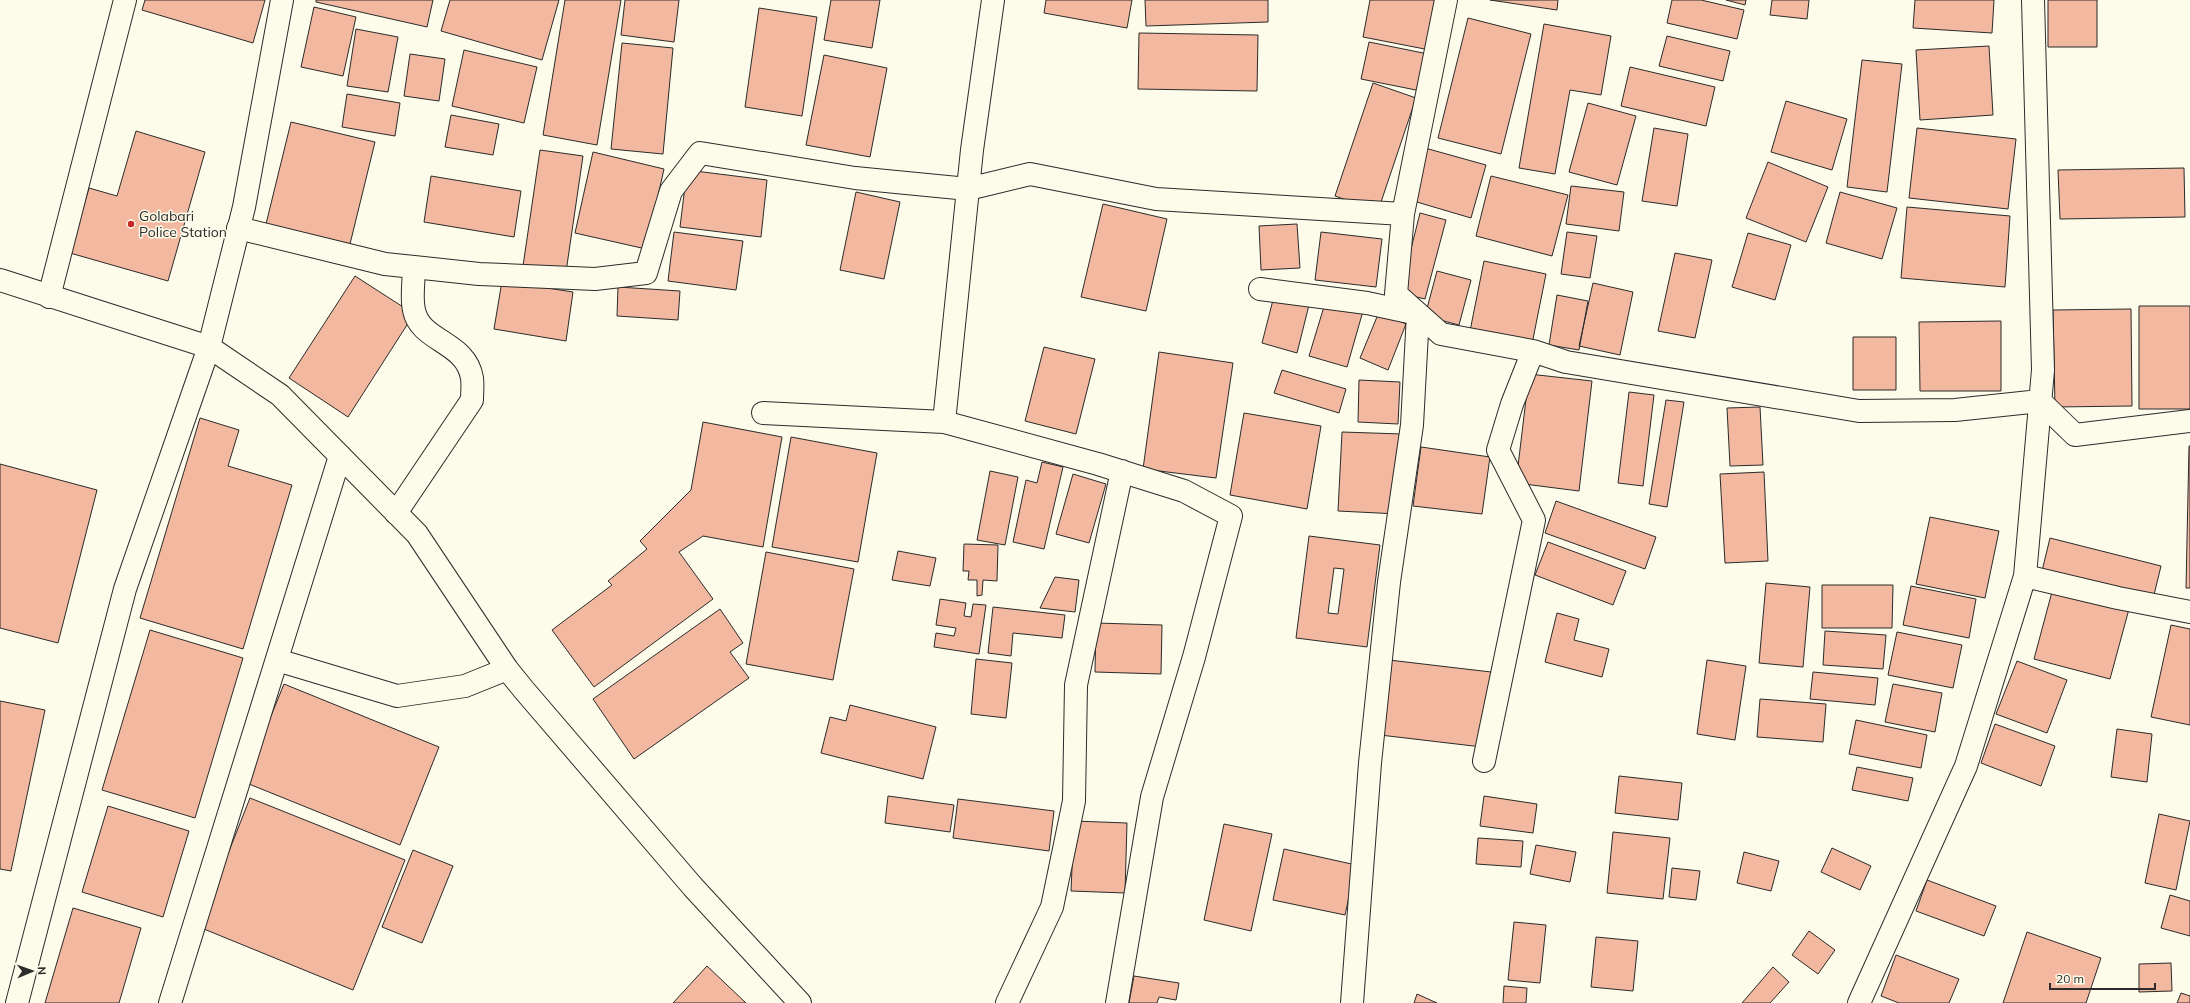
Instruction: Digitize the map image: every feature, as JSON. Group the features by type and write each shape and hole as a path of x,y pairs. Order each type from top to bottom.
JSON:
{"street":[{"path":"49,297 125,0"},
{"path":"16,1003 125,589 209,347 238,228 282,0"},
{"path":"944,422 968,190 993,0"},
{"path":"1446,0 1403,214 1396,294 1441,334 1533,351 1566,362 1859,411 1955,410 2040,401 2075,434 2190,422"},
{"path":"1859,1003 1966,766 2025,576 2044,370 2033,0"},
{"path":"238,228 385,264 480,274 595,280 646,273 671,191 700,153 855,178 968,190 1030,174 1156,198 1403,214"},
{"path":"396,512 472,400 472,378 464,359 452,347 425,331 414,311 414,267"},
{"path":"0,280 49,297 209,347 280,395 417,534 507,668 693,887 800,1003"},
{"path":"1260,289 1367,303 1418,314"},
{"path":"1352,1003 1370,763 1389,582 1412,425 1418,314"},
{"path":"1484,761 1534,520 1498,450 1512,404 1533,351"},
{"path":"763,412 944,422 1122,471 1184,491 1231,516 1194,657 1152,797 1117,1003"},
{"path":"170,1003 340,456"},
{"path":"1006,1003 1052,907 1074,801 1076,685 1122,471"},
{"path":"2025,576 2118,598 2190,612"},
{"path":"277,660 397,696 465,686 507,668"}],"building":[{"path":"145,0 265,0 253,43 142,10"},
{"path":"316,0 433,0 427,27 316,2"},
{"path":"450,0 559,0 542,60 441,31"},
{"path":"565,0 621,0 597,145 543,135"},
{"path":"625,0 679,0 674,42 621,35"},
{"path":"831,0 880,0 872,48 824,40"},
{"path":"1046,0 1132,0 1127,28 1044,13"},
{"path":"1145,0 1268,0 1268,22 1146,26"},
{"path":"1370,0 1445,0 1435,51 1363,37"},
{"path":"1490,0 1558,0 1557,10"},
{"path":"1672,0 1701,0 1744,10 1737,39 1667,23"},
{"path":"1726,0 1746,0 1745,5"},
{"path":"1772,0 1809,0 1807,19 1770,15"},
{"path":"1915,0 1994,0 1992,33 1913,28"},
{"path":"2048,0 2097,0 2097,47 2048,47"},
{"path":"314,7 356,17 343,76 301,67"},
{"path":"759,8 817,17 802,116 745,107"},
{"path":"1468,18 1531,34 1501,154 1438,138"},
{"path":"1544,24 1611,36 1601,95 1570,90 1555,174 1519,168"},
{"path":"356,29 398,37 388,92 347,86"},
{"path":"1139,33 1258,35 1257,91 1138,89"},
{"path":"1667,36 1730,51 1723,81 1659,66"},
{"path":"1369,42 1428,54 1421,91 1361,79"},
{"path":"622,43 673,48 663,154 611,149"},
{"path":"1989,46 1993,115 1920,120 1916,50"},
{"path":"464,50 537,67 524,123 452,106"},
{"path":"410,54 445,59 439,101 404,96"},
{"path":"824,55 887,68 870,157 806,145"},
{"path":"1862,60 1902,64 1887,192 1847,187"},
{"path":"1630,67 1715,87 1706,126 1621,106"},
{"path":"1373,83 1416,98 1378,211 1335,196"},
{"path":"347,94 400,103 395,136 342,127"},
{"path":"1786,101 1847,119 1832,170 1771,152"},
{"path":"1588,103 1636,116 1617,185 1569,172"},
{"path":"451,115 499,124 493,155 445,147"},
{"path":"291,122 375,142 350,244 266,224"},
{"path":"1654,128 1688,134 1677,206 1642,201"},
{"path":"1917,128 2016,139 2008,209 1909,198"},
{"name":"Golabari Police Station","path":"136,131 205,152 168,281 70,253 89,188 117,196"},
{"path":"1425,148 1486,165 1471,218 1410,200"},
{"path":"540,150 583,156 566,272 523,266"},
{"path":"593,152 664,169 646,249 575,233"},
{"path":"1768,162 1828,187 1806,242 1746,218"},
{"path":"2184,168 2185,217 2060,219 2058,170"},
{"path":"687,170 767,180 761,237 680,227"},
{"path":"431,176 521,191 514,237 424,222"},
{"path":"1491,176 1568,195 1552,256 1476,236"},
{"path":"1571,186 1624,192 1619,231 1566,224"},
{"path":"856,192 900,202 884,279 840,270"},
{"path":"1840,192 1897,208 1882,259 1826,243"},
{"path":"1103,204 1167,219 1146,311 1081,297"},
{"path":"1907,207 2010,216 2005,287 1901,278"},
{"path":"1420,213 1446,220 1425,299 1400,293"},
{"path":"1297,224 1300,268 1261,270 1259,226"},
{"path":"674,232 743,241 736,290 668,281"},
{"path":"1321,232 1382,239 1376,287 1315,280"},
{"path":"1567,232 1597,236 1590,278 1561,274"},
{"path":"1748,233 1791,245 1775,300 1732,287"},
{"path":"1675,253 1712,260 1695,338 1658,331"},
{"path":"1484,261 1546,274 1531,349 1469,336"},
{"path":"1437,271 1471,280 1459,325 1425,316"},
{"path":"355,276 414,314 348,417 289,378"},
{"path":"502,281 573,292 566,341 494,329"},
{"path":"1593,283 1633,292 1620,355 1579,346"},
{"path":"618,287 680,291 678,320 617,316"},
{"path":"1275,292 1310,301 1297,353 1262,343"},
{"path":"1557,295 1588,301 1579,350 1549,345"},
{"path":"1326,300 1363,311 1347,367 1309,356"},
{"path":"2139,306 2190,306 2190,409 2139,409"},
{"path":"2131,309 2132,406 2055,407 2053,310"},
{"path":"1379,312 1406,324 1388,370 1360,358"},
{"path":"2001,321 2001,391 1920,391 1919,322"},
{"path":"1853,337 1896,337 1896,390 1853,390"},
{"path":"1044,347 1095,359 1076,434 1025,421"},
{"path":"1159,352 1233,363 1216,478 1143,469"},
{"path":"1282,370 1346,389 1339,413 1274,393"},
{"path":"1529,374 1592,381 1579,491 1516,483"},
{"path":"1359,380 1400,382 1398,424 1358,422"},
{"path":"1629,392 1654,395 1643,486 1618,483"},
{"path":"1666,400 1684,402 1667,507 1649,504"},
{"path":"1760,407 1763,465 1730,466 1727,408"},
{"path":"1244,413 1321,426 1307,509 1230,495"},
{"path":"200,418 239,430 228,466 292,485 243,649 140,618"},
{"path":"703,422 782,437 763,547 703,536 679,552 713,599 594,687 552,630 612,585 608,581 647,549 640,541 691,490"},
{"path":"1342,432 1402,434 1398,514 1338,511"},
{"path":"791,437 877,453 858,562 772,547"},
{"path":"2189,446 2190,588 2186,588"},
{"path":"1421,447 1490,457 1482,514 1413,506"},
{"path":"1042,462 1063,467 1044,549 1013,542 1026,480 1037,483"},
{"path":"0,464 97,490 58,643 0,628"},
{"path":"990,471 1018,477 1005,545 977,540"},
{"path":"1764,472 1768,561 1725,563 1720,474"},
{"path":"1073,474 1106,484 1089,543 1056,534"},
{"path":"1556,501 1656,537 1645,569 1545,533"},
{"path":"1930,517 1999,531 1985,598 1916,584"},
{"path":"1309,536 1380,545 1367,647 1296,638","holes":["1334,568 1344,569 1338,614 1328,613"]},
{"path":"2050,538 2161,566 2153,599 2042,571"},
{"path":"1548,542 1626,571 1613,605 1535,575"},
{"path":"964,544 998,545 997,581 983,580 982,595 977,596 977,580 968,580 969,571 963,571"},
{"path":"898,551 936,558 930,586 892,580"},
{"path":"766,552 854,569 833,680 746,664"},
{"path":"1055,577 1079,580 1075,612 1040,608"},
{"path":"1766,583 1810,587 1803,667 1759,663"},
{"path":"1822,585 1893,585 1892,628 1822,628"},
{"path":"1911,586 1976,599 1969,638 1903,625"},
{"path":"2053,588 2129,609 2110,679 2034,659"},
{"path":"940,599 966,603 964,616 971,617 973,604 986,605 979,654 934,647 936,633 954,636 956,628 936,625"},
{"path":"993,607 1065,615 1062,638 1013,633 1011,656 988,653"},
{"path":"720,609 743,643 730,652 749,678 634,759 593,699"},
{"path":"1557,613 1579,619 1574,640 1609,649 1602,677 1545,662"},
{"path":"1096,623 1162,625 1161,674 1095,672"},
{"path":"2171,625 2190,629 2190,725 2151,717"},
{"path":"150,630 243,658 195,818 102,790"},
{"path":"1825,631 1886,635 1883,669 1823,665"},
{"path":"1897,632 1962,645 1953,688 1888,675"},
{"path":"976,659 1012,663 1006,718 971,714"},
{"path":"1389,660 1491,672 1482,747 1380,735"},
{"path":"1707,660 1746,666 1735,740 1697,734"},
{"path":"2017,661 2067,680 2047,733 1996,714"},
{"path":"1813,672 1878,678 1875,705 1810,699"},
{"path":"284,684 439,747 400,845 244,782"},
{"path":"1893,684 1942,693 1935,732 1885,722"},
{"path":"1760,699 1826,704 1823,742 1757,737"},
{"path":"0,701 45,710 11,871 0,869"},
{"path":"850,705 936,727 923,779 821,753 830,717 846,721"},
{"path":"1856,720 1927,735 1921,768 1849,754"},
{"path":"1995,724 2055,746 2041,786 1981,763"},
{"path":"2117,729 2152,734 2147,782 2111,777"},
{"path":"1857,767 1913,778 1908,801 1852,790"},
{"path":"1619,776 1682,783 1678,820 1615,813"},
{"path":"888,796 954,805 950,832 885,823"},
{"path":"1484,796 1537,804 1533,833 1480,826"},
{"path":"250,798 405,860 353,990 199,927"},
{"path":"958,799 1054,811 1049,851 953,838"},
{"path":"108,806 189,831 163,917 82,892"},
{"path":"2159,814 2190,821 2176,890 2145,883"},
{"path":"1074,821 1127,823 1125,893 1071,891"},
{"path":"1224,824 1272,834 1251,931 1204,920"},
{"path":"1613,832 1670,838 1663,899 1607,893"},
{"path":"1478,838 1523,841 1521,867 1476,864"},
{"path":"1536,845 1576,852 1570,882 1530,874"},
{"path":"1832,848 1871,866 1860,890 1821,872"},
{"path":"1284,849 1356,865 1345,915 1273,900"},
{"path":"413,850 453,866 422,943 382,927"},
{"path":"1744,852 1779,861 1771,891 1737,883"},
{"path":"1672,868 1700,871 1696,900 1669,897"},
{"path":"1927,880 1996,906 1984,936 1916,911"},
{"path":"2170,895 2190,901 2190,936 2161,928"},
{"path":"73,908 141,928 119,1003 45,1003"},
{"path":"1514,922 1546,925 1540,983 1508,980"},
{"path":"1809,931 1835,950 1818,974 1792,955"},
{"path":"2027,932 2101,958 2086,1003 2003,1003"},
{"path":"1596,937 1638,941 1633,991 1591,987"},
{"path":"1896,955 1959,979 1949,1003 1899,1003 1881,996"},
{"path":"2171,963 2172,991 2139,992 2139,964"},
{"path":"707,966 746,1003 673,1003"},
{"path":"1773,967 1789,982 1770,1003 1742,1003"},
{"path":"1134,976 1179,983 1176,1000 1159,997 1157,1003 1129,1003"},
{"path":"1504,986 1527,988 1526,1003 1503,1003"},
{"path":"2181,993 2190,996 2190,1003 2177,1003"},
{"path":"1417,994 1437,1003 1414,1003"}],"place":[{"name":"Golabari Police Station","path":"131,224"}]}
